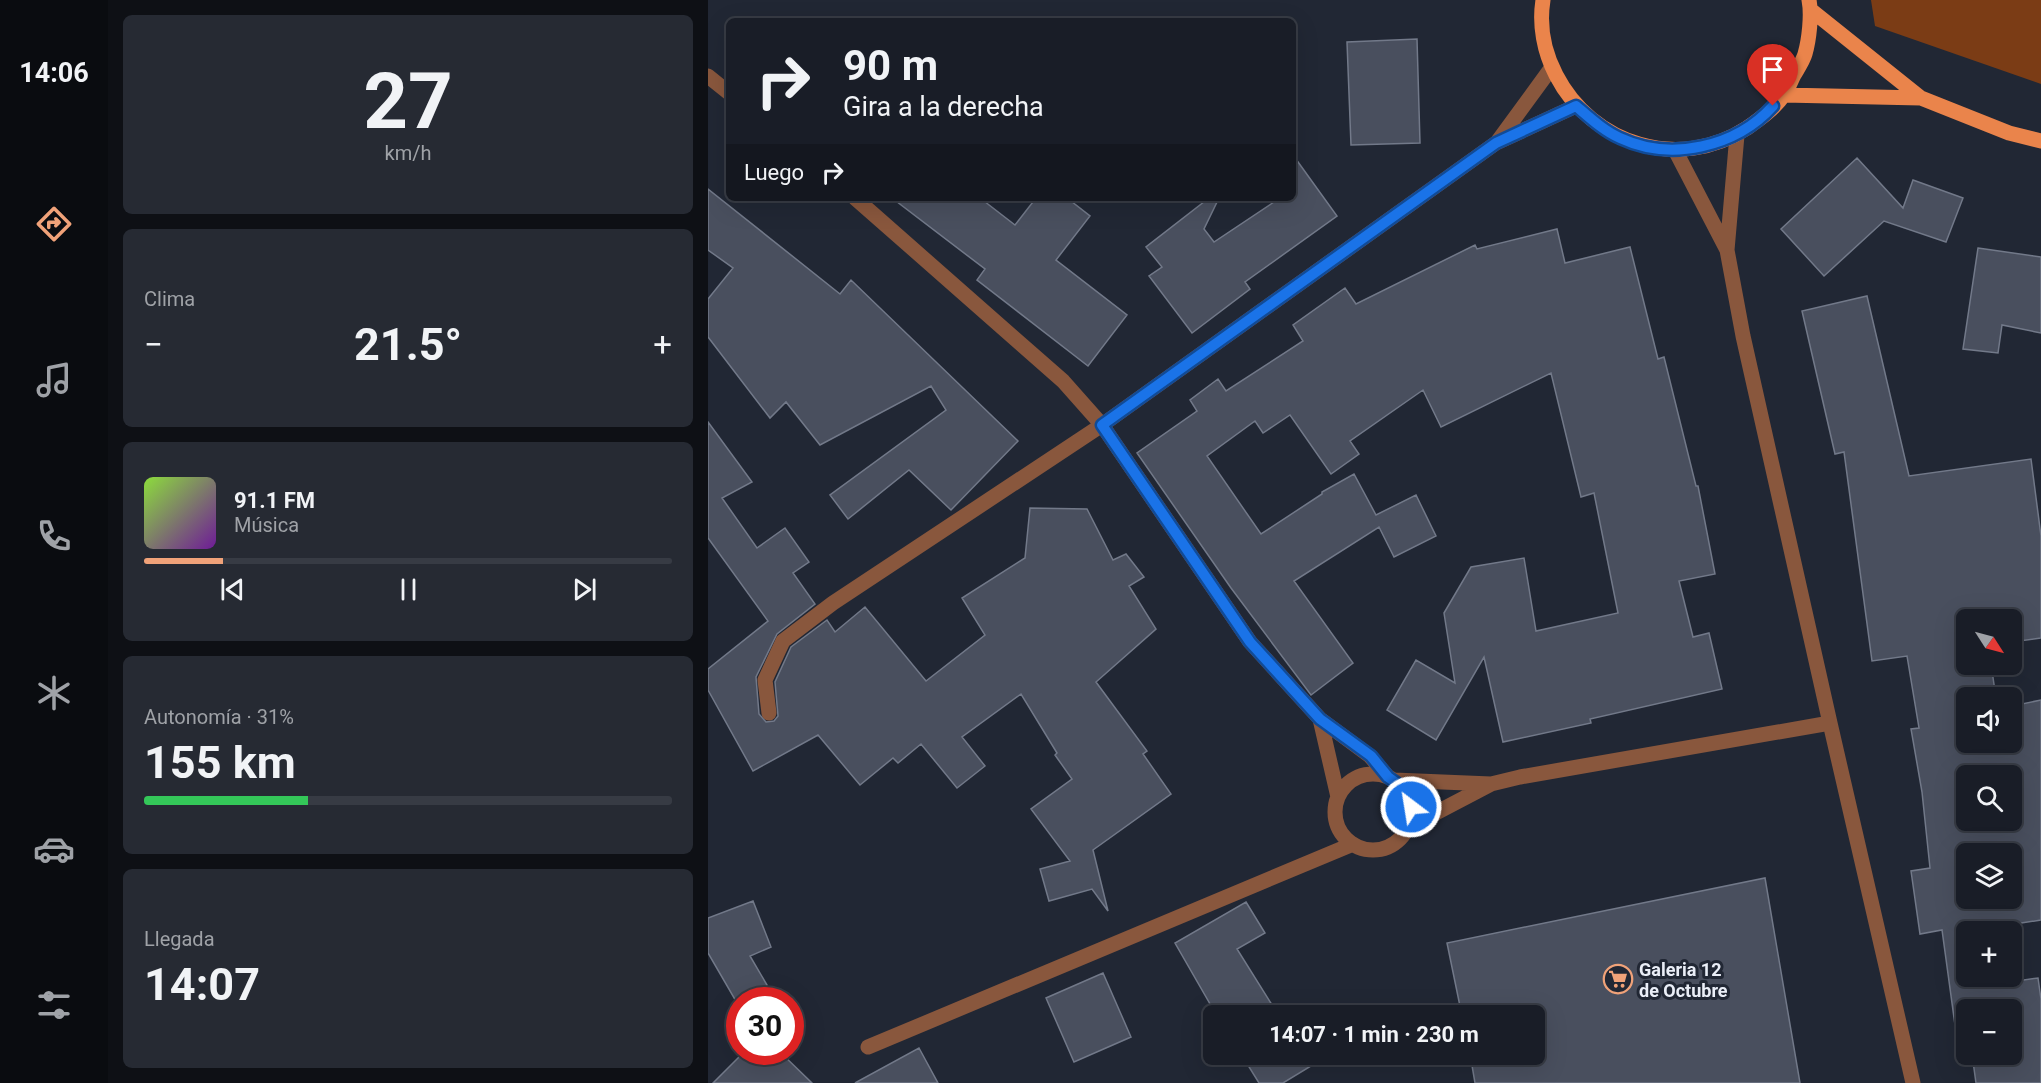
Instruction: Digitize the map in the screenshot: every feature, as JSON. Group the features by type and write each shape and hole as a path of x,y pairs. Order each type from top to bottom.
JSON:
{"main road":[{"path":"1527,0 1542,5 1543,40 1552,67 1562,88 1576,106 1596,124 1621,139 1647,147 1675,150 1707,146 1737,135 1763,118 1784,95 1805,55 1810,5"},
{"path":"1810,5 1921,98 2009,133 2041,141"},
{"path":"1784,95 1921,98"}],"street":[{"path":"1496,143 1552,67"},
{"path":"708,76 726,91"},
{"path":"769,713 765,680 783,641 833,603 1102,425 1496,143 1576,106"},
{"path":"1737,135 1728,250 1743,336 1914,1083"},
{"path":"1675,150 1728,250"},
{"path":"858,201 1064,381 1102,425 1250,642 1320,719 1371,756 1391,779 1402,787 1411,807 1411,818 1402,837 1384,849 1363,849 1344,838 1338,829 1335,807 1344,787 1354,779 1376,774 1391,779 1491,784"},
{"path":"1320,719 1338,797"},
{"path":"1407,828 1491,784 1830,723"},
{"path":"868,1047 1353,844"}],"shaded area":[{"path":"1871,0 2041,0 2041,84 1875,26"}],"building":[{"path":"1417,39 1420,143 1351,145 1347,42"},
{"path":"1857,158 1903,208 1913,180 1963,198 1946,242 1884,221 1824,276 1781,229"},
{"path":"1296,159 1337,216 1245,282 1250,289 1192,333 1149,276 1162,267 1146,247 1205,201 1218,201 1204,229 1214,242 1276,201 1296,201"},
{"path":"708,189 840,294 851,280 1018,441 951,510 909,470 848,519 830,495 946,410 931,386 820,445 786,402 770,418 708,337 708,299 733,268 708,250"},
{"path":"896,201 984,201 1015,225 1034,201 1071,201 1090,216 1056,260 1127,315 1088,366 977,280 985,269"},
{"path":"1557,229 1565,263 1630,247 1658,359 1664,357 1696,486 1698,486 1715,574 1679,581 1693,637 1709,633 1722,689 1590,719 1591,723 1503,742 1484,657 1436,740 1387,710 1416,660 1455,683 1444,613 1471,567 1524,558 1536,631 1618,613 1594,493 1581,497 1551,373 1441,427 1423,390 1350,441 1359,454 1331,474 1290,415 1263,433 1255,421 1207,456 1261,534 1322,492 1354,474 1376,515 1416,495 1436,536 1394,557 1379,527 1294,581 1353,663 1311,695 1231,588 1137,453 1197,411 1190,400 1218,379 1226,391 1303,341 1293,325 1345,288 1356,304 1475,245 1477,249"},
{"path":"1978,248 2041,257 2041,333 2002,325 1998,353 1963,349"},
{"path":"1867,296 1909,476 2031,459 2041,536 2041,638 2022,641 2022,609 1956,609 1956,675 1993,675 1994,687 1956,687 1956,753 2022,753 2022,704 2041,700 2041,920 2022,923 2022,921 1956,921 1956,987 2022,987 2022,980 2038,978 2041,999 2041,1083 1976,1083 1974,1065 2022,1065 2022,999 1956,999 1955,1025 1942,930 1920,934 1911,871 1930,868 1922,792 1911,729 1919,728 1907,656 1872,661 1844,452 1835,454 1802,311"},
{"path":"708,422 752,482 722,498 757,548 785,528 809,562 793,573 815,604 777,634 756,677 759,714 766,722 774,721 778,716 775,682 791,647 827,620 835,632 865,607 926,681 985,635 962,598 1025,558 1030,508 1087,509 1113,560 1126,554 1144,577 1129,586 1156,629 1096,682 1147,751 1143,754 1171,794 1093,850 1108,911 1092,889 1049,901 1040,869 1070,861 1031,809 1072,779 1055,755 1057,753 1021,694 962,737 985,766 957,788 921,744 898,763 893,758 860,785 818,735 753,771 708,690 708,669 768,621 708,538"},
{"name":"Galeria 12 de Octubre","path":"1765,878 1800,1083 1475,1083 1472,1065 1545,1065 1545,1005 1460,1005 1447,943"},
{"path":"753,901 771,947 750,956 767,985 764,987 728,987 708,953 708,918"},
{"path":"1246,902 1265,933 1237,949 1272,1005 1211,1005 1175,943"},
{"path":"1103,973 1131,1037 1074,1062 1046,998"},
{"path":"919,1048 938,1083 855,1083"},
{"path":"731,1065 793,1065 812,1083 713,1083"},
{"path":"1248,1065 1311,1066 1283,1083 1259,1083"}],"place":[{"name":"Galeria 12 de Octubre","path":"1618,979"}],"route":[{"path":"1411,807 1402,787 1388,777 1371,756 1320,719 1250,642 1102,425 1496,143 1576,106 1596,124 1621,139 1647,147 1675,150 1707,146 1737,135 1763,118 1773,106"}]}
